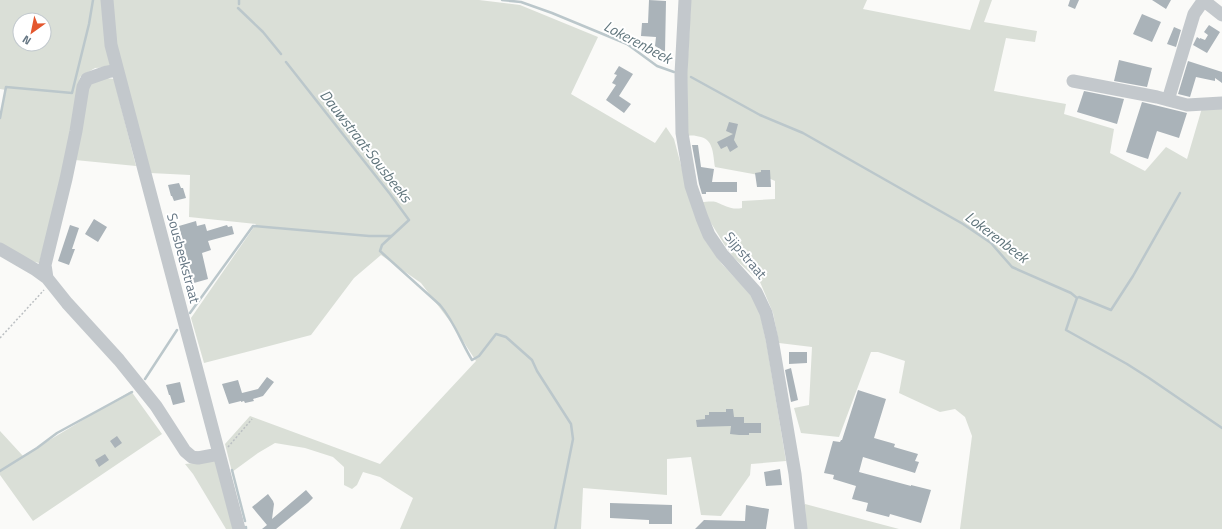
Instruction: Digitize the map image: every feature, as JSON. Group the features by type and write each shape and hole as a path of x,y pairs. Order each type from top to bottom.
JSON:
{"street":[{"name":"Sousbeekstraat","path":"107,0 111,45 117,70 239,529"},
{"name":"Sijpstraat","path":"685,0 681,74 682,133 691,186 709,235 722,254 756,292 766,312 795,474 801,529"},
{"path":"1168,100 1194,14 1203,0 1222,15"},
{"path":"48,280 45,265 66,179 83,88 87,79 117,70"},
{"path":"1073,81 1157,97 1187,105 1222,103"},
{"path":"0,249 36,270 48,280 119,360 156,406 185,451 192,457 198,458 219,454"}],"path":[{"path":"0,338 38,297 48,280"},
{"path":"219,454 224,451 252,419"}],"shaded area":[{"path":"0,0 103,0 111,67 95,68 80,77 60,187 39,263 31,261 0,244 0,117 6,90 0,89"},
{"path":"112,0 479,0 520,5 598,37 571,94 655,143 666,127 674,139 693,210 705,240 722,264 753,297 760,313 786,461 751,464 750,475 721,516 701,515 691,457 667,459 667,495 583,488 581,529 400,529 413,498 380,477 363,472 357,485 352,489 344,485 344,467 333,457 305,448 275,443 258,453 232,472 225,444 250,416 380,464 476,361 452,324 421,283 381,255 354,278 311,335 204,363 191,318 256,224 189,217 190,175 150,173 115,42"},
{"path":"691,0 867,0 863,9 970,30 980,0 992,0 984,22 1037,31 1035,42 1006,38 994,91 1066,104 1064,114 1114,129 1110,153 1145,171 1166,147 1187,159 1202,108 1222,107 1222,529 960,529 972,436 965,417 955,409 940,412 899,393 905,361 878,352 871,352 839,437 801,433 794,408 809,405 812,347 779,343 773,313 760,282 733,257 706,215 702,202 716,202 729,207 742,208 742,201 775,199 775,181 764,176 715,167 711,145 708,141 701,137 688,136 687,74"},
{"path":"107,78 114,79 136,166 75,160 87,87 92,80"},
{"path":"131,391 162,434 33,521 0,475 0,431 23,456"},
{"path":"215,461 233,529 226,529 193,474 185,464"},
{"path":"805,504 899,529 806,529"}],"building":[{"path":"649,0 666,1 665,52 655,46 656,37 641,36 642,23 648,23"},
{"path":"1070,0 1079,0 1075,9 1068,6"},
{"path":"1152,0 1171,0 1166,9"},
{"path":"1142,14 1161,22 1152,42 1133,34"},
{"path":"1209,25 1220,32 1207,53 1193,45 1197,37 1205,40 1208,35 1204,32"},
{"path":"1174,27 1181,30 1176,47 1167,44"},
{"path":"1119,60 1152,68 1147,87 1114,81"},
{"path":"1188,61 1222,72 1222,83 1215,78 1215,81 1196,77 1190,97 1178,94"},
{"path":"619,66 633,74 619,96 631,104 624,113 606,100 616,85 612,83 617,75 614,74"},
{"path":"1084,91 1124,99 1117,124 1077,112"},
{"path":"1142,102 1187,113 1179,138 1157,131 1148,159 1126,152"},
{"path":"729,122 738,124 734,140 738,147 730,152 727,146 721,149 717,142 733,134 726,131"},
{"path":"692,145 698,145 701,167 714,169 712,182 737,182 737,192 706,192 706,194 702,194"},
{"path":"761,170 770,170 771,187 757,187 755,173 761,172"},
{"path":"179,183 181,188 183,188 186,198 174,201 168,185"},
{"path":"94,219 107,227 98,242 85,234"},
{"path":"196,221 197,226 205,224 207,231 227,225 228,227 232,226 234,234 208,241 211,250 202,253 208,279 194,283 179,226"},
{"path":"70,225 79,228 72,249 75,249 69,265 58,261"},
{"path":"789,352 807,352 807,363 789,364"},
{"path":"791,368 798,400 791,402 785,370"},
{"path":"267,377 274,382 263,396 253,399 254,401 245,403 244,401 241,401 229,404 222,384 238,380 242,393 258,389"},
{"path":"180,382 185,402 173,405 166,385"},
{"path":"858,390 886,399 874,438 895,444 894,447 918,454 915,461 919,462 915,473 863,457 859,472 931,490 921,523 890,514 889,517 866,511 868,503 852,499 856,486 833,479 834,475 824,473 833,441 840,442 842,440"},
{"path":"726,409 733,409 734,417 744,417 744,423 761,423 761,433 749,433 749,435 730,434 731,426 697,427 696,420 705,419 705,415 709,415 709,412 726,412"},
{"path":"117,436 122,443 115,448 110,441"},
{"path":"105,454 109,460 99,467 95,460"},
{"path":"780,469 782,485 766,486 764,472"},
{"path":"306,490 313,498 308,503 276,529 262,529 267,525 252,507 268,494 274,504 272,519"},
{"path":"610,503 672,505 672,524 649,524 649,520 610,518"},
{"path":"746,505 769,509 766,529 695,529 704,520 745,521"}],"waterway":[{"path":"0,118 6,87 72,93 89,24 93,0"},
{"name":"Lokerenbeek","path":"502,0 521,2 627,44 657,66 674,72"},
{"name":"Dauwstraat-Sousbeeks","path":"238,8 263,32 281,54"},
{"path":"286,62 409,220 382,245 380,251 440,305 445,311 472,360 479,356 496,334 506,337 532,360 537,371 571,424 573,439 555,529"},
{"name":"Lokerenbeek","path":"691,77 760,115 803,133 963,224 991,243 1012,267 1071,293 1077,298 1066,330 1127,364 1222,428"},
{"path":"1077,298 1079,297 1111,310 1133,276 1180,193"},
{"name":"Dauwstraat-Sousbeeks","path":"190,313 253,226 369,236 391,236"},
{"name":"Dauwstraat-Sousbeeks","path":"145,379 177,330"},
{"name":"Dauwstraat-Sousbeeks","path":"0,471 37,448 57,433 132,392"},
{"path":"232,470 245,521"}]}
